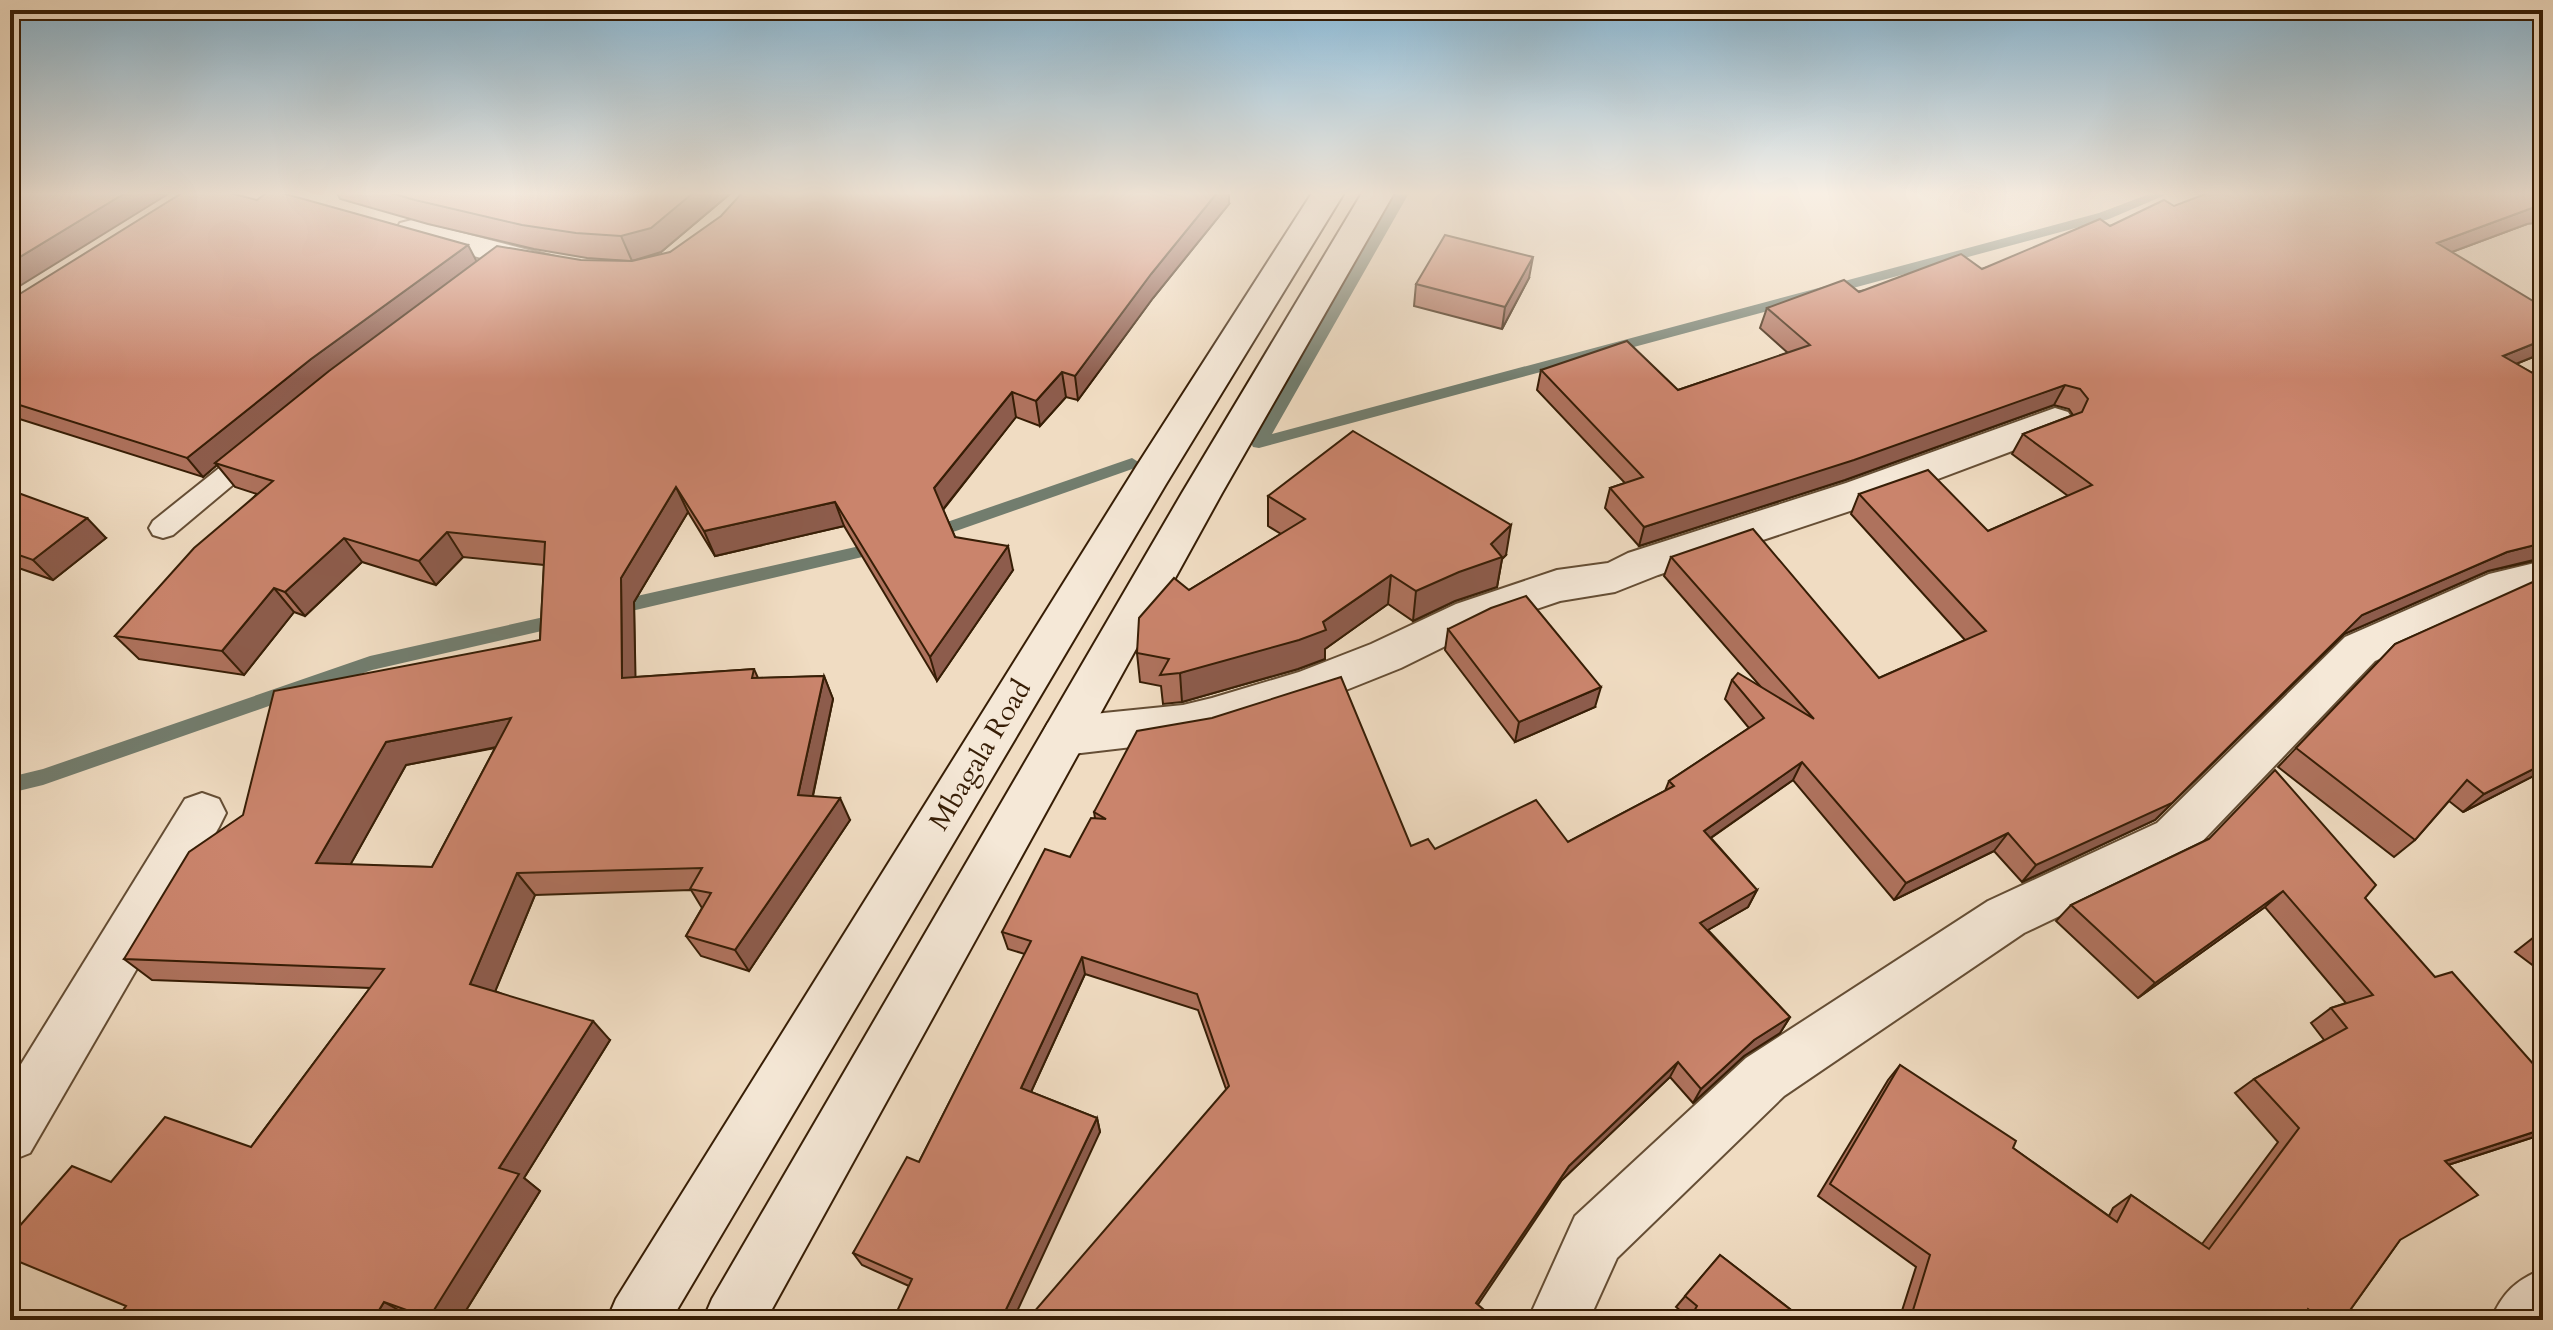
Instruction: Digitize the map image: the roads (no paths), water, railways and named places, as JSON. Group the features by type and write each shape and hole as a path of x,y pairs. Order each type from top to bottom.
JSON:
{"street":[{"path":"469,255 497,266 573,268"},
{"name":"Mbagala Road","path":"637,1320 1125,517 1289,255"},
{"path":"733,1320 1064,736 1342,255"},
{"path":"1064,736 1183,723 1310,686 1386,656 1471,615 1557,586 1615,577 1643,564 1860,493 2055,421"},
{"path":"1558,1320 1596,1237 1765,1077 2006,917 2174,838 2360,649 2504,585 2543,576"},
{"path":"10,1133 202,813"},
{"path":"2521,1320 2543,1299"}],"lane":[{"path":"163,528 274,438"}],"waterway":[{"path":"1366,255 1259,443 1959,255"},
{"path":"930,534 1132,463"},
{"path":"610,609 882,547"},
{"path":"10,785 43,777 370,663 562,620"}]}
